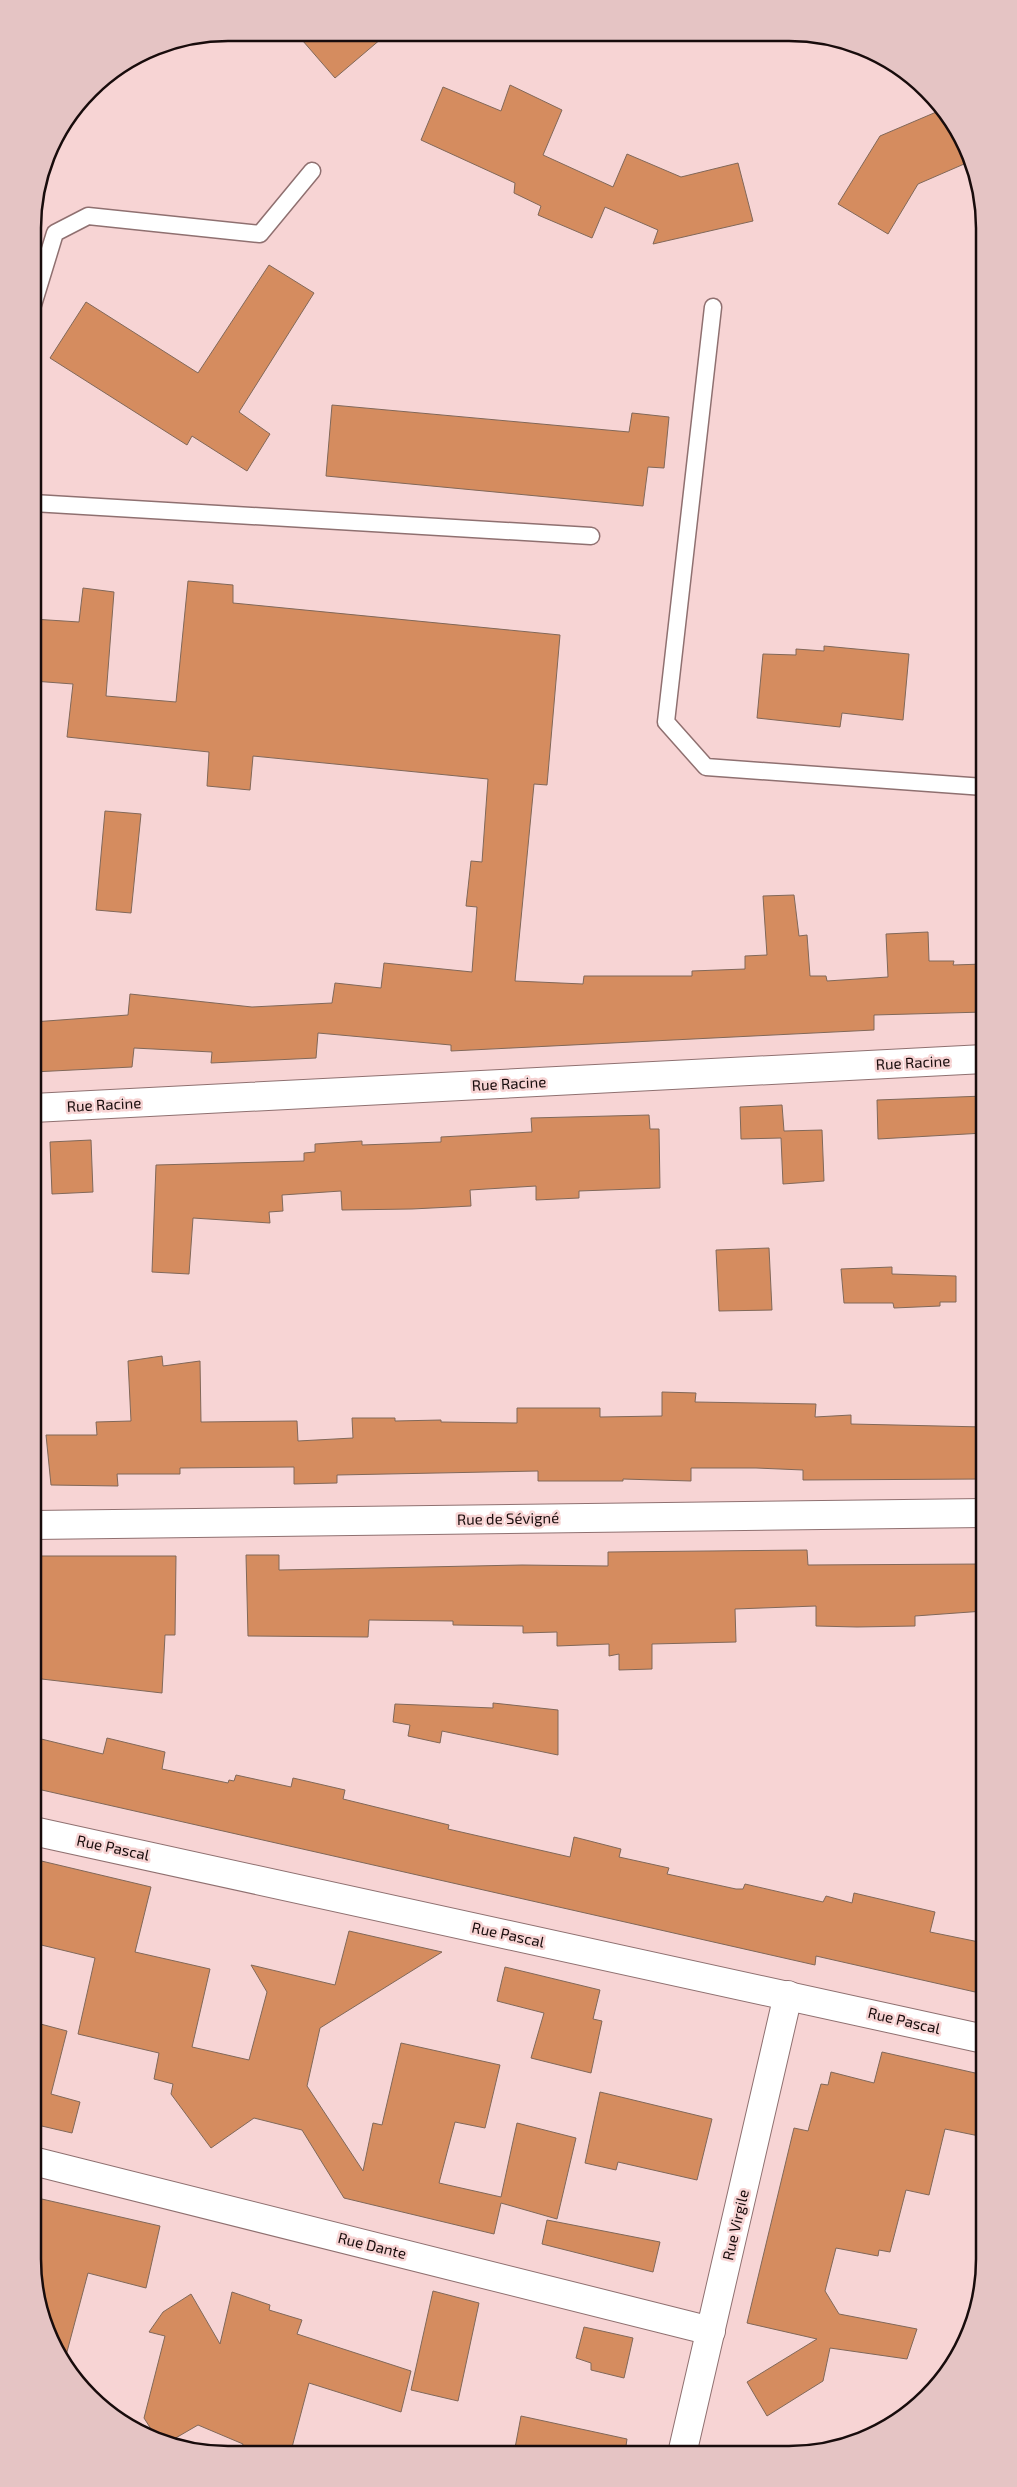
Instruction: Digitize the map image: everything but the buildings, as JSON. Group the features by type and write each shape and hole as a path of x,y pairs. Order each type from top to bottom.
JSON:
{"street":[{"name":"Rue Racine","path":"41,1108 976,1059"},
{"name":"Rue de Sévigné","path":"41,1525 976,1513"},
{"name":"Rue Pascal","path":"41,1833 976,2037"},
{"name":"Rue Virgile","path":"684,2446 788,1995"},
{"name":"Rue Dante","path":"41,2162 712,2331"}],"lane":[{"path":"41,279 55,233 88,216 260,234 312,171"},
{"path":"713,307 666,722 706,766 976,786"},
{"path":"41,503 591,536"}]}
